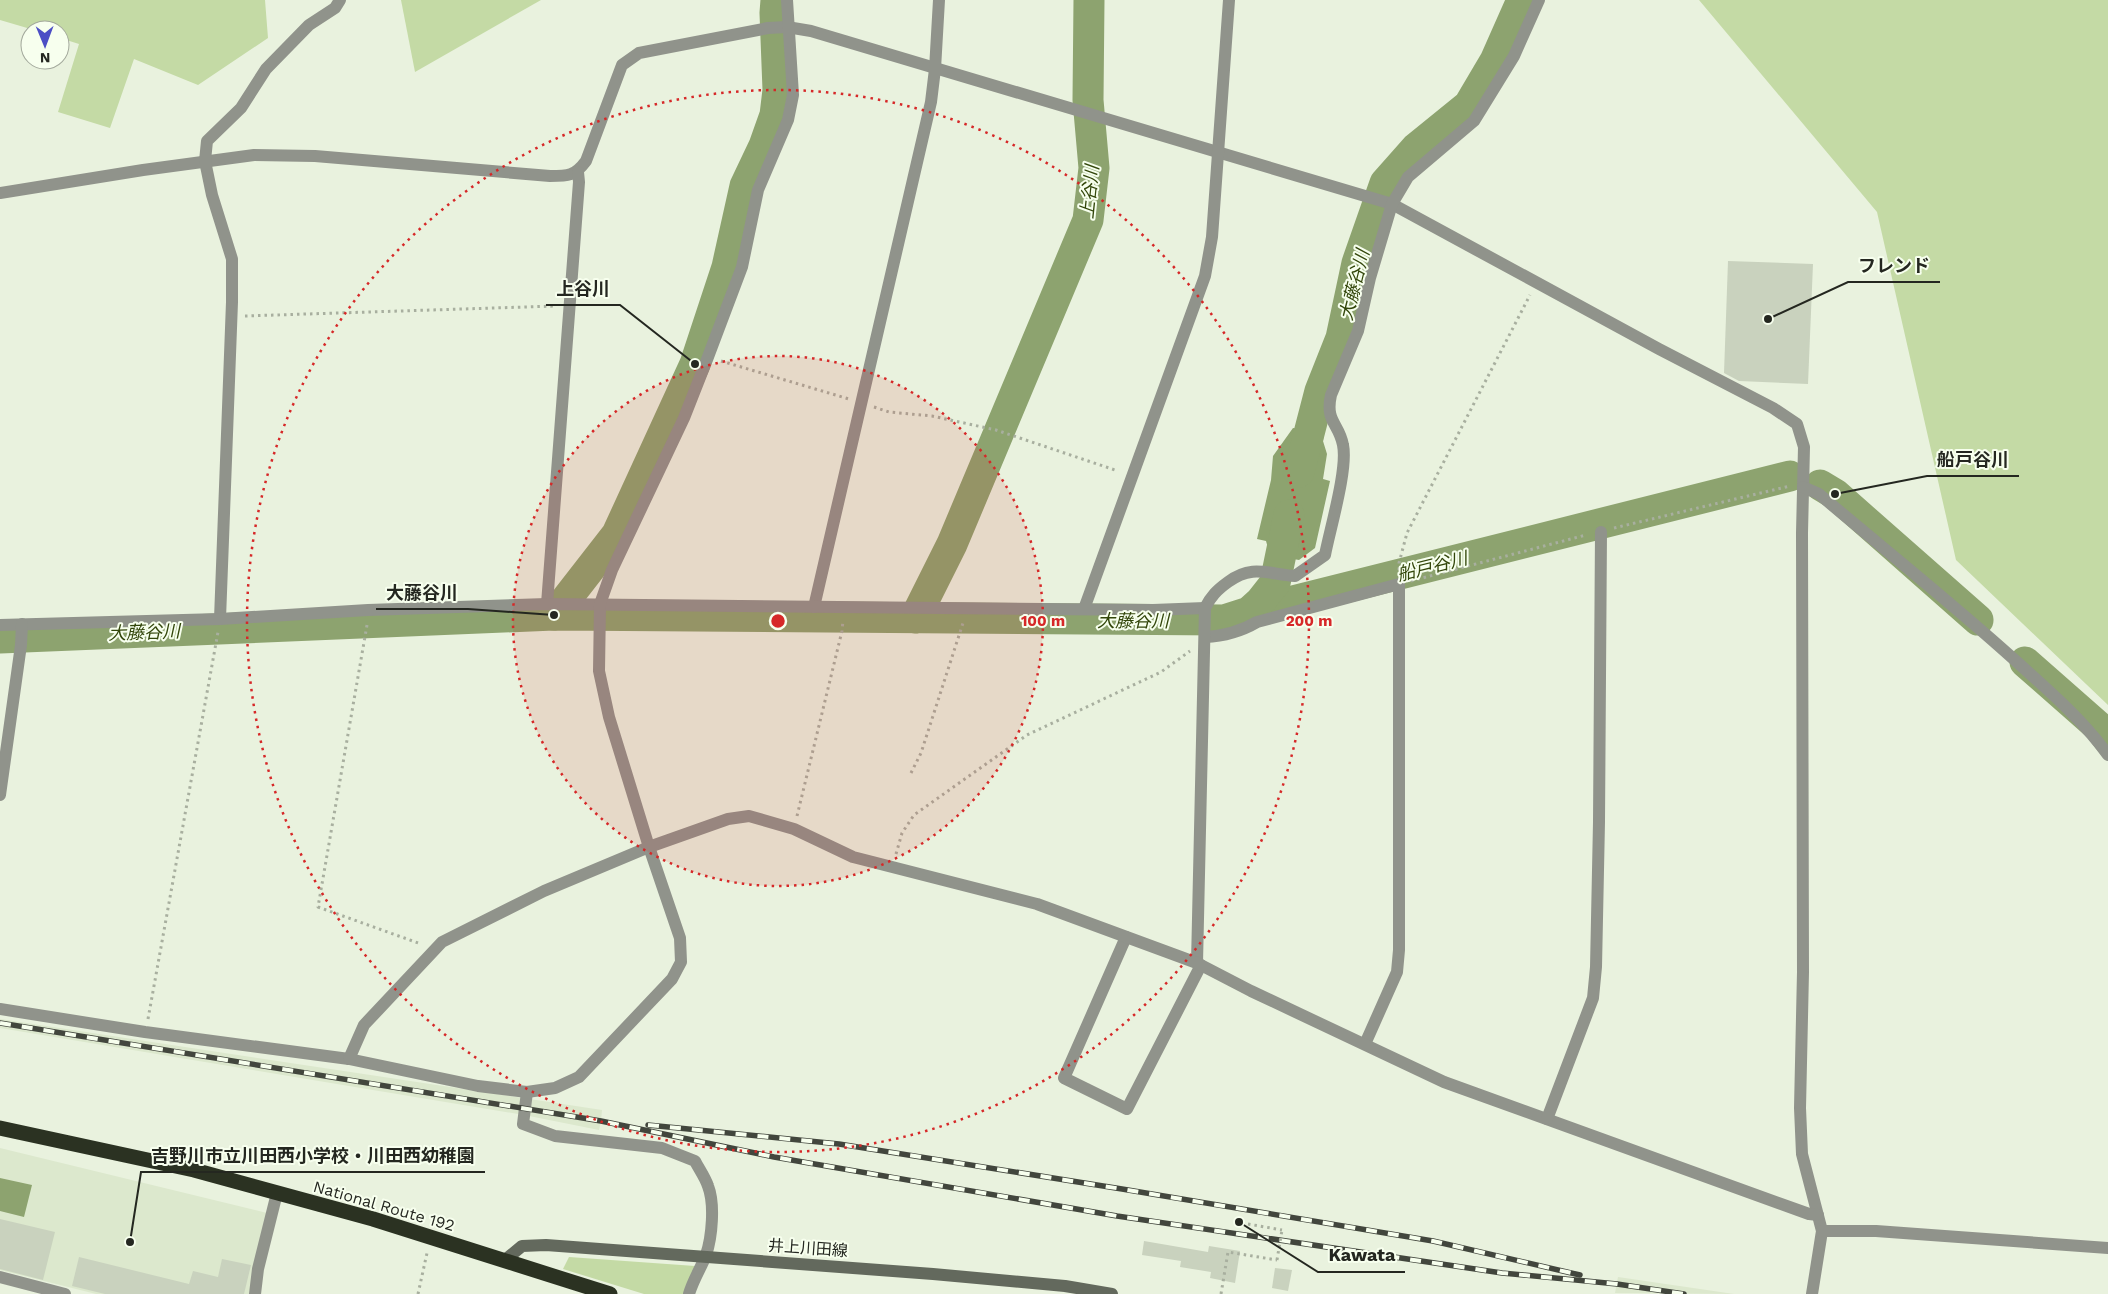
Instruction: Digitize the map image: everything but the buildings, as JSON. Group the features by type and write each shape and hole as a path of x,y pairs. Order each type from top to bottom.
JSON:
{"highway":[{"name":"National Route 192","path":"0,1128 194,1170 373,1219 610,1294"}],"main road":[{"name":"井上川田線","path":"505,1260 522,1246 546,1245 933,1274 1065,1286 1112,1294"}],"street":[{"path":"220,619 232,317 232,259 212,195 205,161 206,141 241,108 266,69 309,25 335,8 340,0"},
{"path":"0,1010 145,1032 349,1059 478,1086 527,1092 555,1088 579,1078 672,979 681,962 680,938 649,847 610,717 599,671 600,607 612,570 684,418 742,267 758,190 788,120 793,95 779,27 787,0"},
{"path":"814,607 919,156 936,69 939,0"},
{"path":"1084,609 1205,276 1212,237 1229,0"},
{"path":"1126,937 1064,1078 1127,1109 1199,964 1205,621 1213,593 1238,574 1248,571 1295,576 1325,555 1343,467 1344,446 1329,414 1329,405 1331,395 1358,331 1388,202 1408,177 1474,121 1514,56 1539,0"},
{"path":"0,193 254,155 315,156 564,176 578,172 586,161 622,65 629,58 639,53 779,27 811,31 1388,202 1536,283 1773,408 1796,424 1804,448 1802,533 1803,972 1800,1108 1802,1154 1822,1231 1812,1294"},
{"path":"553,604 569,306 579,182 578,172"},
{"path":"1804,487 1819,494 1970,620 2050,692 2096,739 2108,755"},
{"path":"1547,1119 1593,998 1596,967 1600,812 1601,532"},
{"path":"0,625 22,634 368,610 572,604 600,607 1153,610 1205,621 1224,636 1241,631 1257,622 1399,584 1399,950 1396,972 1365,1044"},
{"path":"0,794 22,634"},
{"path":"349,1059 364,1025 442,942 544,891 649,847 728,819 749,816 794,829 853,857 892,868 986,889 1037,904 1199,964 1251,991 1444,1082 1809,1214 1818,1215"},
{"path":"527,1092 523,1124 554,1136 662,1148 695,1161 708,1187 712,1224 710,1241 705,1256 688,1294"},
{"path":"255,1294 258,1269 277,1193"},
{"path":"1822,1231 1876,1231 2108,1248"},
{"path":"0,1277 65,1294"}],"path":[{"path":"1399,570 1407,533 1536,283"},
{"path":"232,317 569,306"},
{"path":"996,430 1132,475"},
{"path":"794,829 842,631 842,621"},
{"path":"892,868 902,833 914,815 1027,735 1161,672 1184,657 1205,621"},
{"path":"910,773 921,753 963,625"},
{"path":"367,630 318,907 436,949"},
{"path":"145,1032 218,633"},
{"path":"1221,1294 1228,1252 1277,1260 1282,1230 1248,1224"},
{"path":"418,1294 428,1250"}],"shaded area":[{"path":"0,0 265,0 268,38 198,85 134,59 110,128 58,112 79,44 70,41 70,20 20,20 20,26 0,20"},
{"path":"401,0 541,0 415,72"},
{"path":"1699,0 2108,0 2108,705 1956,560 1877,212"},
{"path":"1293,428 1324,432 1323,441 1327,454 1323,479 1330,481 1315,548 1299,560 1270,555 1266,541 1257,539 1271,480 1273,456"},
{"path":"0,1019 602,1110 601,1121 599,1130 524,1115 0,1028"},
{"path":"0,1148 267,1213 249,1294 96,1294 0,1270"},
{"path":"0,1178 32,1185 24,1217 0,1211"},
{"path":"569,1257 695,1266 685,1294 644,1294 563,1269"},
{"path":"1618,1277 1734,1294 1615,1293"}],"waterway":[{"name":"上谷川","path":"554,615 617,534 695,364 727,267 745,186 764,146 775,115 778,90 776,0"},
{"name":"上谷川","path":"915,618 952,544 1088,220 1094,168 1088,100 1089,0"},
{"name":"大藤谷川","path":"1299,472 1320,391 1341,338 1357,263 1385,183 1416,148 1469,105 1495,61 1522,0"},
{"name":"船戸谷川","path":"1249,612 1790,476"},
{"name":"船戸谷川","path":"1820,485 1835,494 1978,620"},
{"name":"大藤谷川","path":"0,638 554,615 1224,620 1249,612 1260,602 1275,583 1289,515"},
{"name":"船戸谷川","path":"2025,662 2099,727 2108,739"}],"railway":[{"path":"0,1023 601,1121 774,1157 1117,1216 1502,1273 1617,1284 1684,1294"},
{"path":"648,1125 839,1144 1122,1189 1433,1241 1580,1275"}],"place":[{"name":"フレンド","path":"1768,319"},
{"name":"上谷川","path":"695,364"},
{"name":"船戸谷川","path":"1835,494"},
{"name":"大藤谷川","path":"554,615"},
{"name":"Kawata","path":"1239,1222"},
{"name":"吉野川市立川田西小学校・川田西幼稚園","path":"130,1242"}]}
